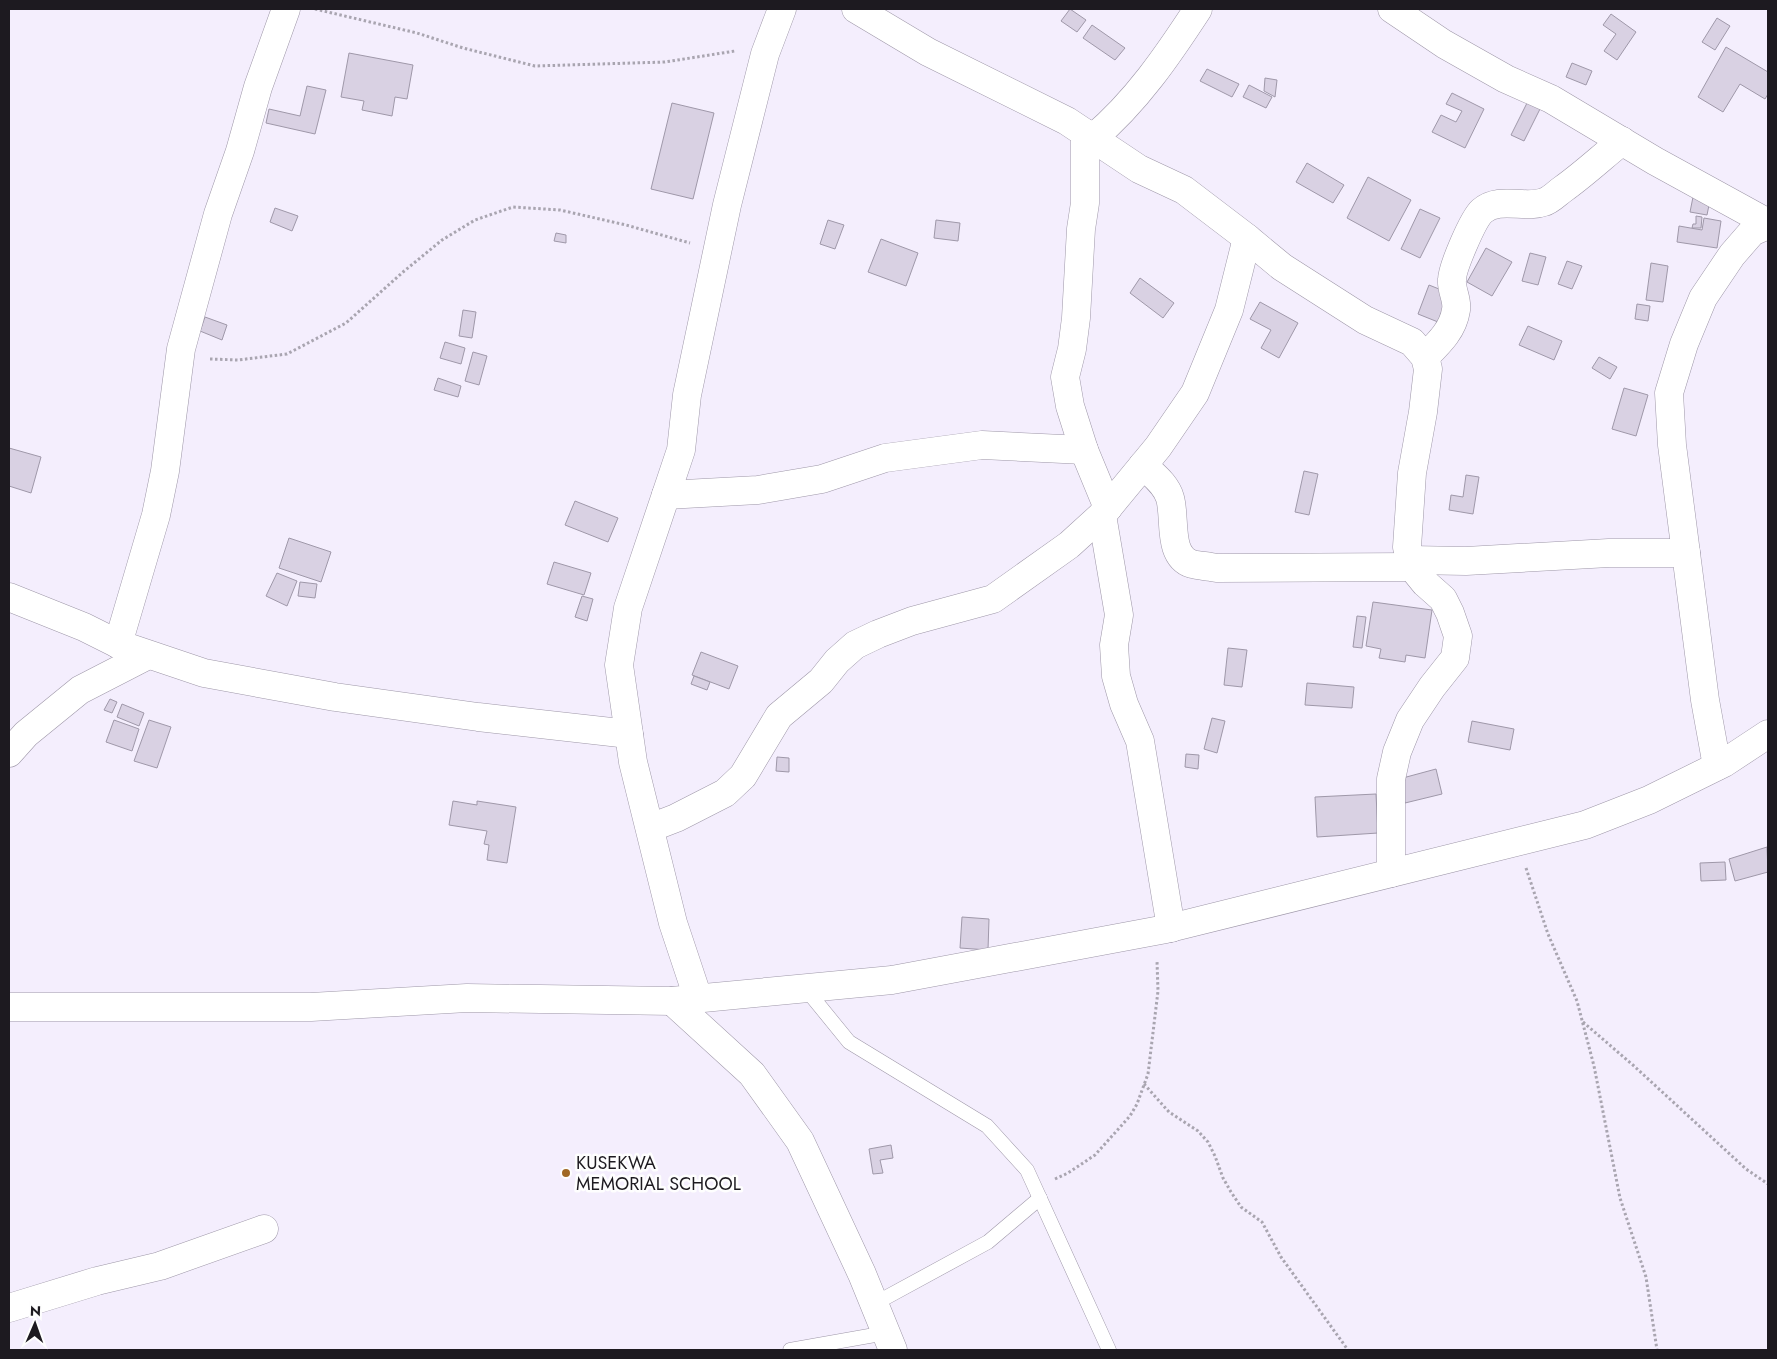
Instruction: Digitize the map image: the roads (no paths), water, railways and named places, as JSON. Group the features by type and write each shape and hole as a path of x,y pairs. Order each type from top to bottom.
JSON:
{"street":[{"path":"118,644 156,515 165,471 179,360 218,214 240,151 258,87 286,9"},
{"path":"782,9 765,54 718,251 687,395 681,450 628,608 619,665 633,762 673,923 685,999 752,1074 800,1141 862,1274 889,1342"},
{"path":"856,9 928,52 1066,121 1139,169 1184,190 1282,267 1365,320 1412,342 1425,357 1428,369 1423,412 1412,473 1407,547 1411,564 1425,583 1443,599 1458,636 1455,658 1432,687 1410,720 1397,752 1391,779 1391,873"},
{"path":"1089,136 1110,124 1143,87 1178,41 1198,9"},
{"path":"1392,9 1444,44 1506,78 1551,99 1768,224"},
{"path":"1089,136 1085,203 1080,229 1076,318 1072,349 1065,377 1070,406 1105,511 1119,615 1114,645 1116,676 1124,704 1140,741 1164,929"},
{"path":"1425,357 1440,342 1450,328 1456,309 1452,281 1456,263 1476,219 1482,211 1498,204 1528,206 1546,202 1582,176 1622,141"},
{"path":"1717,766 1705,700 1672,445 1669,393 1684,344 1703,298 1732,255 1752,232 1768,224"},
{"path":"650,828 676,818 725,793 744,776 779,716 821,680 837,661 855,645 912,621 993,599 1069,545 1105,511 1158,447 1195,392 1229,310 1247,238"},
{"path":"666,495 758,490 822,478 885,458 982,445 1084,450"},
{"path":"1143,466 1160,480 1170,497 1177,548 1181,557 1191,564 1216,568 1411,564 1609,554 1686,553"},
{"path":"9,597 118,644 204,673 307,692 487,718 629,734"},
{"path":"9,753 26,734 80,690 148,654"},
{"path":"9,1007 311,1007 467,998 685,999 892,980 1164,929 1585,825 1649,800 1717,766 1768,734"},
{"path":"9,1308 97,1281 160,1266 264,1229"}],"lane":[{"path":"805,988 850,1042 987,1126 1027,1170 1109,1350"},
{"path":"874,1304 988,1242 1038,1193"},
{"path":"790,1350 889,1342"}],"place":[{"name":"KUSEKWA MEMORIAL SCHOOL","path":"566,1173"}]}
